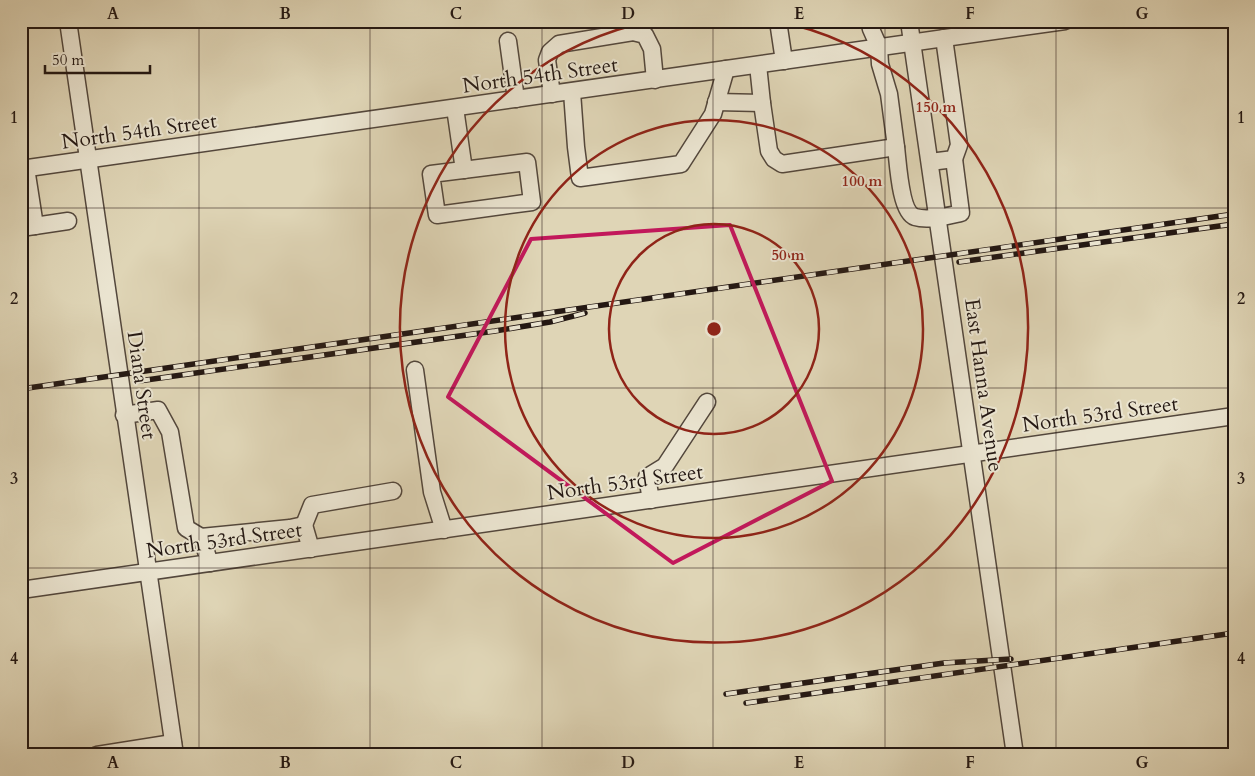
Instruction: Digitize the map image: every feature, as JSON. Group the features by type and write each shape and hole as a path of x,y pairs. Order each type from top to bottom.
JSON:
{"street":[{"name":"Diana Street","path":"68,21 174,749"},
{"path":"778,21 784,61"},
{"path":"869,21 879,47 880,64 889,94 904,205 909,214 916,218 961,213 957,152 944,38"},
{"name":"East Hanna Avenue","path":"909,21 1015,755"},
{"name":"North 54th Street","path":"24,169 1054,22"},
{"path":"552,94 547,60 550,52 559,44 633,32 644,28 652,49 655,80"},
{"path":"508,40 516,99"},
{"path":"758,65 769,151 774,159 782,164 896,147"},
{"path":"572,92 580,178 681,164 713,114 726,70"},
{"path":"716,102 762,103"},
{"path":"455,108 464,170"},
{"path":"930,162 957,152"},
{"path":"526,162 532,202 437,215 431,174 464,170 526,162"},
{"path":"24,169 28,227 68,221"},
{"path":"415,370 432,492 444,530"},
{"path":"651,500 647,477 665,466 707,402"},
{"path":"124,415 158,410 170,432 186,528 201,537 304,525"},
{"name":"North 53rd Street","path":"21,590 1234,416"},
{"path":"311,549 304,525 312,505 393,490"},
{"path":"201,537 210,563"},
{"path":"97,755 174,749"}],"highlighted area":[{"path":"730,225 832,481 673,563 448,397 531,239"}],"railway":[{"path":"21,389 1234,214"},
{"path":"959,262 1234,224"},
{"path":"139,381 495,331 550,322 585,313"},
{"path":"746,703 1234,633"},
{"path":"726,694 944,663 1011,659"}]}
